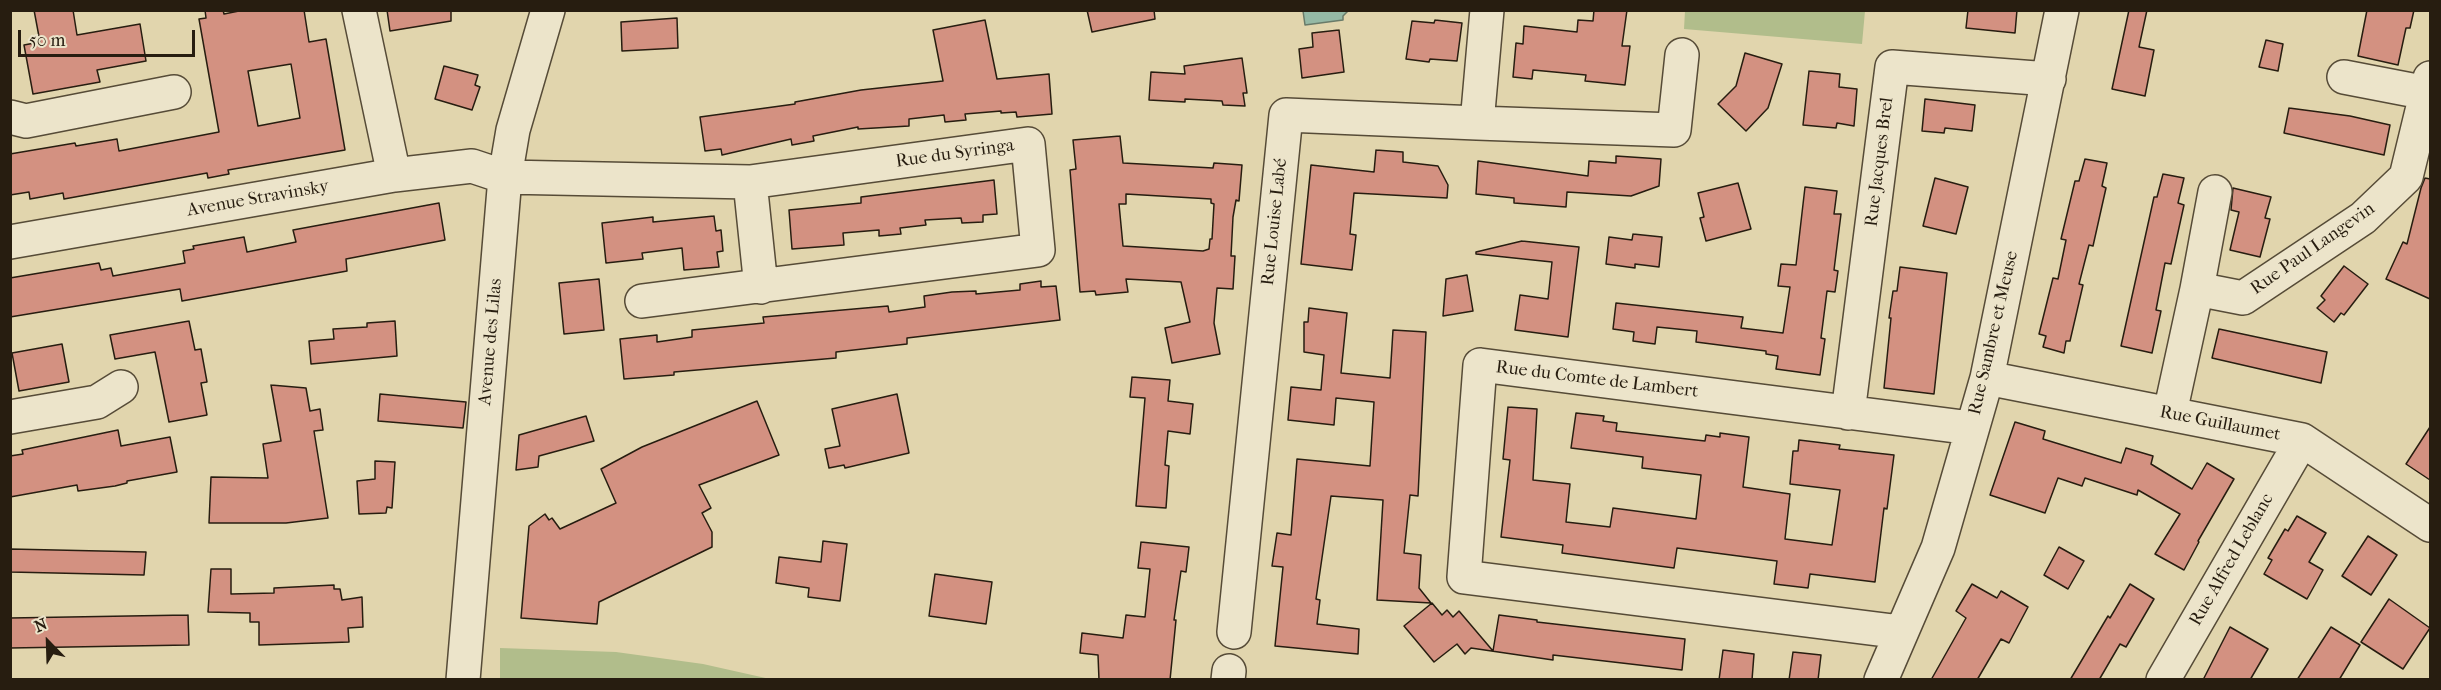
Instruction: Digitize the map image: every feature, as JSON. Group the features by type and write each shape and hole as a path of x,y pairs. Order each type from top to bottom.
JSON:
{"street":[{"path":"359,10 394,175"},
{"name":"Avenue des Lilas","path":"463,680 505,177 513,130 548,10"},
{"path":"1487,10 1478,123 1674,130 1682,55"},
{"name":"Rue Sambre et Meuse","path":"1881,680 1938,548 1987,378 2062,10"},
{"name":"Rue Jacques Brel","path":"1848,412 1892,67 2049,79"},
{"name":"Rue Paul Langevin","path":"2197,289 2243,298 2363,218 2406,177 2429,86 2344,77"},
{"path":"10,117 26,121 174,92"},
{"name":"Rue Louise Labé","path":"1234,632 1286,115 1478,123"},
{"name":"Rue du Syringa","path":"505,177 750,182 1028,144 1038,250 642,301"},
{"name":"Avenue Stravinsky","path":"10,242 394,175 472,166 505,177"},
{"path":"750,182 761,287"},
{"path":"2170,413 2215,192"},
{"name":"Rue du Comte de Lambert","path":"1901,632 1464,577 1480,365 1971,428"},
{"name":"Rue Guillaumet","path":"1987,378 2302,440 2430,525"},
{"path":"10,417 97,402 121,387"},
{"name":"Rue Alfred Leblanc","path":"2163,680 2302,440"}],"shaded area":[{"path":"1348,10 1343,20 1305,25 1303,11"},
{"path":"1685,11 1865,11 1862,44 1684,29"},
{"path":"500,648 616,652 703,664 770,679 500,679"}],"building":[{"path":"34,10 73,10 77,35 140,24 146,61 97,70 100,82 33,94 24,45 40,42"},
{"path":"205,10 223,10 224,14 244,10 304,10 309,42 326,39 345,150 228,170 229,174 208,178 207,173 64,199 63,193 30,199 29,192 10,195 10,154 75,143 76,146 117,139 119,151 219,132 199,19 206,18","holes":["291,64 300,118 258,126 248,71"]},
{"path":"387,10 451,10 451,21 390,31"},
{"path":"1087,10 1154,10 1155,19 1092,32"},
{"path":"1594,10 1627,10 1622,46 1630,46 1625,85 1585,81 1586,75 1533,70 1532,79 1513,77 1516,43 1523,44 1524,26 1577,32 1578,20 1593,21"},
{"path":"1968,10 2017,10 2015,33 1966,28"},
{"path":"2129,10 2147,10 2139,47 2154,50 2145,96 2112,89"},
{"path":"2367,10 2414,10 2410,28 2406,28 2398,65 2358,56"},
{"path":"677,18 678,48 622,51 621,22"},
{"path":"985,20 997,79 1049,74 1052,114 1017,117 1016,112 1001,113 1001,111 965,114 966,120 945,122 944,115 909,119 909,126 858,129 858,127 813,136 814,141 792,145 791,139 722,155 721,149 705,151 700,117 795,104 795,102 861,90 943,81 933,30"},
{"path":"1435,20 1462,23 1457,61 1430,59 1429,62 1406,59 1412,21 1434,23"},
{"path":"1339,30 1344,72 1302,78 1299,49 1313,47 1312,33"},
{"path":"2266,40 2283,44 2278,71 2259,67"},
{"path":"1745,53 1782,64 1768,108 1746,131 1718,104 1736,86"},
{"path":"1242,58 1247,93 1243,93 1245,106 1223,105 1222,101 1149,100 1151,72 1185,74 1184,66"},
{"path":"444,66 478,75 475,85 480,87 472,110 435,99"},
{"path":"1809,71 1840,74 1839,87 1857,89 1854,126 1837,123 1836,128 1803,125"},
{"path":"1925,99 1975,105 1972,131 1945,128 1944,133 1922,131"},
{"path":"2289,108 2350,116 2390,125 2384,155 2284,133"},
{"path":"1120,136 1123,163 1213,168 1214,163 1242,165 1239,201 1236,200 1233,217 1231,256 1235,256 1233,289 1217,288 1214,323 1220,354 1172,363 1165,328 1190,322 1181,282 1126,279 1128,292 1096,295 1095,291 1080,292 1070,170 1076,169 1073,140","holes":["1126,194 1211,199 1211,203 1214,204 1212,239 1210,239 1209,249 1203,251 1123,246 1119,204 1126,204"]},
{"path":"1376,150 1403,152 1403,162 1438,166 1448,185 1447,198 1354,193 1350,234 1356,235 1352,270 1301,264 1311,165 1374,172"},
{"path":"1616,156 1661,159 1659,186 1631,196 1567,192 1566,207 1514,203 1514,198 1476,194 1478,161 1588,176 1589,161 1616,163"},
{"path":"2085,159 2107,163 2102,186 2106,188 2093,246 2089,245 2079,284 2083,285 2070,341 2066,341 2064,353 2043,347 2046,336 2039,334 2053,278 2058,279 2066,240 2061,239 2075,181 2079,181"},
{"path":"2163,174 2184,178 2178,203 2184,205 2171,264 2165,263 2156,310 2161,311 2152,353 2121,346 2154,197 2157,197"},
{"path":"1935,178 1968,187 1956,234 1923,226"},
{"path":"2425,178 2430,179 2430,299 2386,279 2403,242 2407,244"},
{"path":"994,180 997,214 983,215 983,222 962,223 961,218 925,220 926,225 900,228 901,234 879,236 879,230 843,233 844,245 792,249 789,210 861,203 861,197"},
{"path":"1738,183 1751,229 1706,241 1700,218 1704,217 1698,193"},
{"path":"1805,187 1837,191 1834,214 1841,214 1834,270 1838,271 1835,292 1827,291 1821,338 1825,339 1820,375 1776,369 1778,356 1766,354 1766,351 1696,342 1697,331 1657,327 1655,344 1633,341 1634,332 1613,329 1616,303 1743,317 1741,328 1783,333 1790,287 1778,286 1781,264 1796,265"},
{"path":"2233,188 2271,197 2265,218 2270,219 2260,257 2230,250 2239,212 2231,210"},
{"path":"439,203 445,240 346,259 347,271 182,301 180,289 10,317 10,278 99,263 101,270 111,268 113,276 185,263 183,251 194,249 193,246 244,237 247,252 296,242 293,230"},
{"path":"714,216 716,231 721,230 723,251 717,252 719,267 684,270 682,248 642,253 643,259 606,263 602,223 653,217 653,222"},
{"path":"1633,234 1662,237 1659,267 1635,264 1635,268 1606,264 1609,237 1632,240"},
{"path":"1522,241 1579,247 1568,337 1515,330 1520,295 1548,299 1552,262 1476,254 1476,252"},
{"path":"2344,266 2368,284 2344,315 2341,313 2334,322 2317,308 2325,300 2321,296"},
{"path":"1900,267 1947,273 1934,394 1884,388 1891,318 1889,318 1893,291 1897,291"},
{"path":"1467,275 1473,311 1443,316 1446,279"},
{"path":"599,279 604,330 564,334 559,283"},
{"path":"1041,281 1041,287 1056,286 1060,320 907,338 907,344 836,352 836,358 674,372 674,375 624,379 620,339 657,335 657,342 692,337 692,330 764,323 763,317 888,306 889,312 925,307 924,296 952,292 976,291 976,294 1020,290 1020,284"},
{"path":"1309,308 1347,313 1341,373 1390,378 1393,330 1426,332 1418,496 1410,495 1404,553 1421,555 1419,588 1431,603 1377,600 1383,500 1331,496 1316,599 1320,600 1317,624 1359,629 1358,654 1275,646 1283,567 1272,566 1277,533 1291,535 1297,459 1370,466 1374,402 1336,398 1334,425 1288,420 1291,387 1321,390 1324,355 1304,352 1304,322 1308,322"},
{"path":"189,321 195,350 201,349 207,382 201,383 207,415 169,422 155,352 115,359 110,335"},
{"path":"395,321 397,356 311,364 309,341 334,339 333,329 367,327 367,323"},
{"path":"2219,329 2327,352 2321,383 2212,358"},
{"path":"62,344 69,382 19,391 12,353"},
{"path":"1132,377 1170,380 1168,401 1193,404 1190,434 1168,431 1165,465 1169,466 1166,508 1136,506 1145,398 1130,397"},
{"path":"271,385 306,388 310,411 320,409 323,430 314,431 328,518 286,523 209,523 211,477 268,478 263,444 281,441"},
{"path":"380,394 466,402 463,428 378,421"},
{"path":"897,394 909,453 845,468 844,465 829,468 825,449 840,446 832,409"},
{"path":"757,401 779,455 699,485 711,508 702,513 712,532 712,547 599,602 597,624 521,618 529,526 545,514 549,520 552,518 560,529 616,503 601,469 642,447"},
{"path":"1508,407 1537,409 1533,480 1570,484 1566,522 1610,527 1613,508 1696,519 1701,475 1642,468 1643,457 1571,448 1576,413 1604,416 1603,421 1617,423 1616,431 1705,441 1706,435 1720,437 1720,433 1749,437 1743,487 1790,494 1785,539 1832,545 1840,490 1790,484 1793,451 1798,451 1799,440 1840,445 1839,449 1894,455 1887,509 1884,508 1875,582 1810,574 1808,588 1774,584 1777,561 1677,548 1674,568 1562,553 1563,545 1501,537 1510,460 1503,459"},
{"path":"586,416 594,441 539,456 538,467 516,470 519,435"},
{"path":"2015,422 2045,431 2043,439 2121,463 2126,448 2153,456 2151,464 2192,489 2207,463 2234,479 2184,570 2155,554 2180,514 2138,490 2137,495 2085,478 2082,486 2058,478 2045,513 1990,495"},
{"path":"2430,427 2430,480 2406,464"},
{"path":"118,430 121,446 170,437 177,472 127,481 127,483 115,486 78,491 77,485 10,497 10,456 23,454 22,450"},
{"path":"375,461 395,462 392,508 387,507 386,513 359,514 357,481 375,479"},
{"path":"2297,516 2326,533 2309,562 2323,570 2307,599 2264,574 2272,560 2268,558 2285,529 2288,531"},
{"path":"2368,536 2397,555 2371,595 2342,576"},
{"path":"823,541 847,544 840,601 808,597 809,588 776,583 779,557 821,562"},
{"path":"1141,542 1189,547 1186,572 1181,571 1174,620 1176,620 1170,680 1099,680 1098,655 1080,653 1082,633 1123,638 1126,615 1145,617 1150,569 1138,568"},
{"path":"2059,547 2084,561 2068,589 2044,575"},
{"path":"10,549 146,552 144,575 10,572"},
{"path":"211,569 231,569 231,594 274,593 274,588 334,585 334,589 340,589 342,600 362,597 363,627 348,628 349,642 259,645 259,622 250,622 250,613 208,612"},
{"path":"935,574 992,582 986,624 929,616"},
{"path":"1972,584 1997,598 2001,591 2028,607 2009,643 2001,639 1977,680 1931,680 1966,618 1956,611"},
{"path":"2130,584 2154,599 2126,647 2120,644 2099,680 2070,680 2108,616 2110,618"},
{"path":"2389,599 2430,628 2403,669 2361,642"},
{"path":"1432,603 1442,615 1447,610 1453,617 1459,611 1493,651 1499,615 1537,620 1537,622 1685,639 1682,670 1553,655 1553,660 1471,648 1465,654 1457,644 1434,662 1404,626"},
{"path":"188,615 189,645 10,648 10,618"},
{"path":"2230,627 2268,649 2250,680 2203,680"},
{"path":"2331,627 2360,645 2339,680 2297,680"},
{"path":"1723,650 1754,654 1752,680 1719,680"},
{"path":"1793,652 1821,655 1818,680 1789,680"}]}
